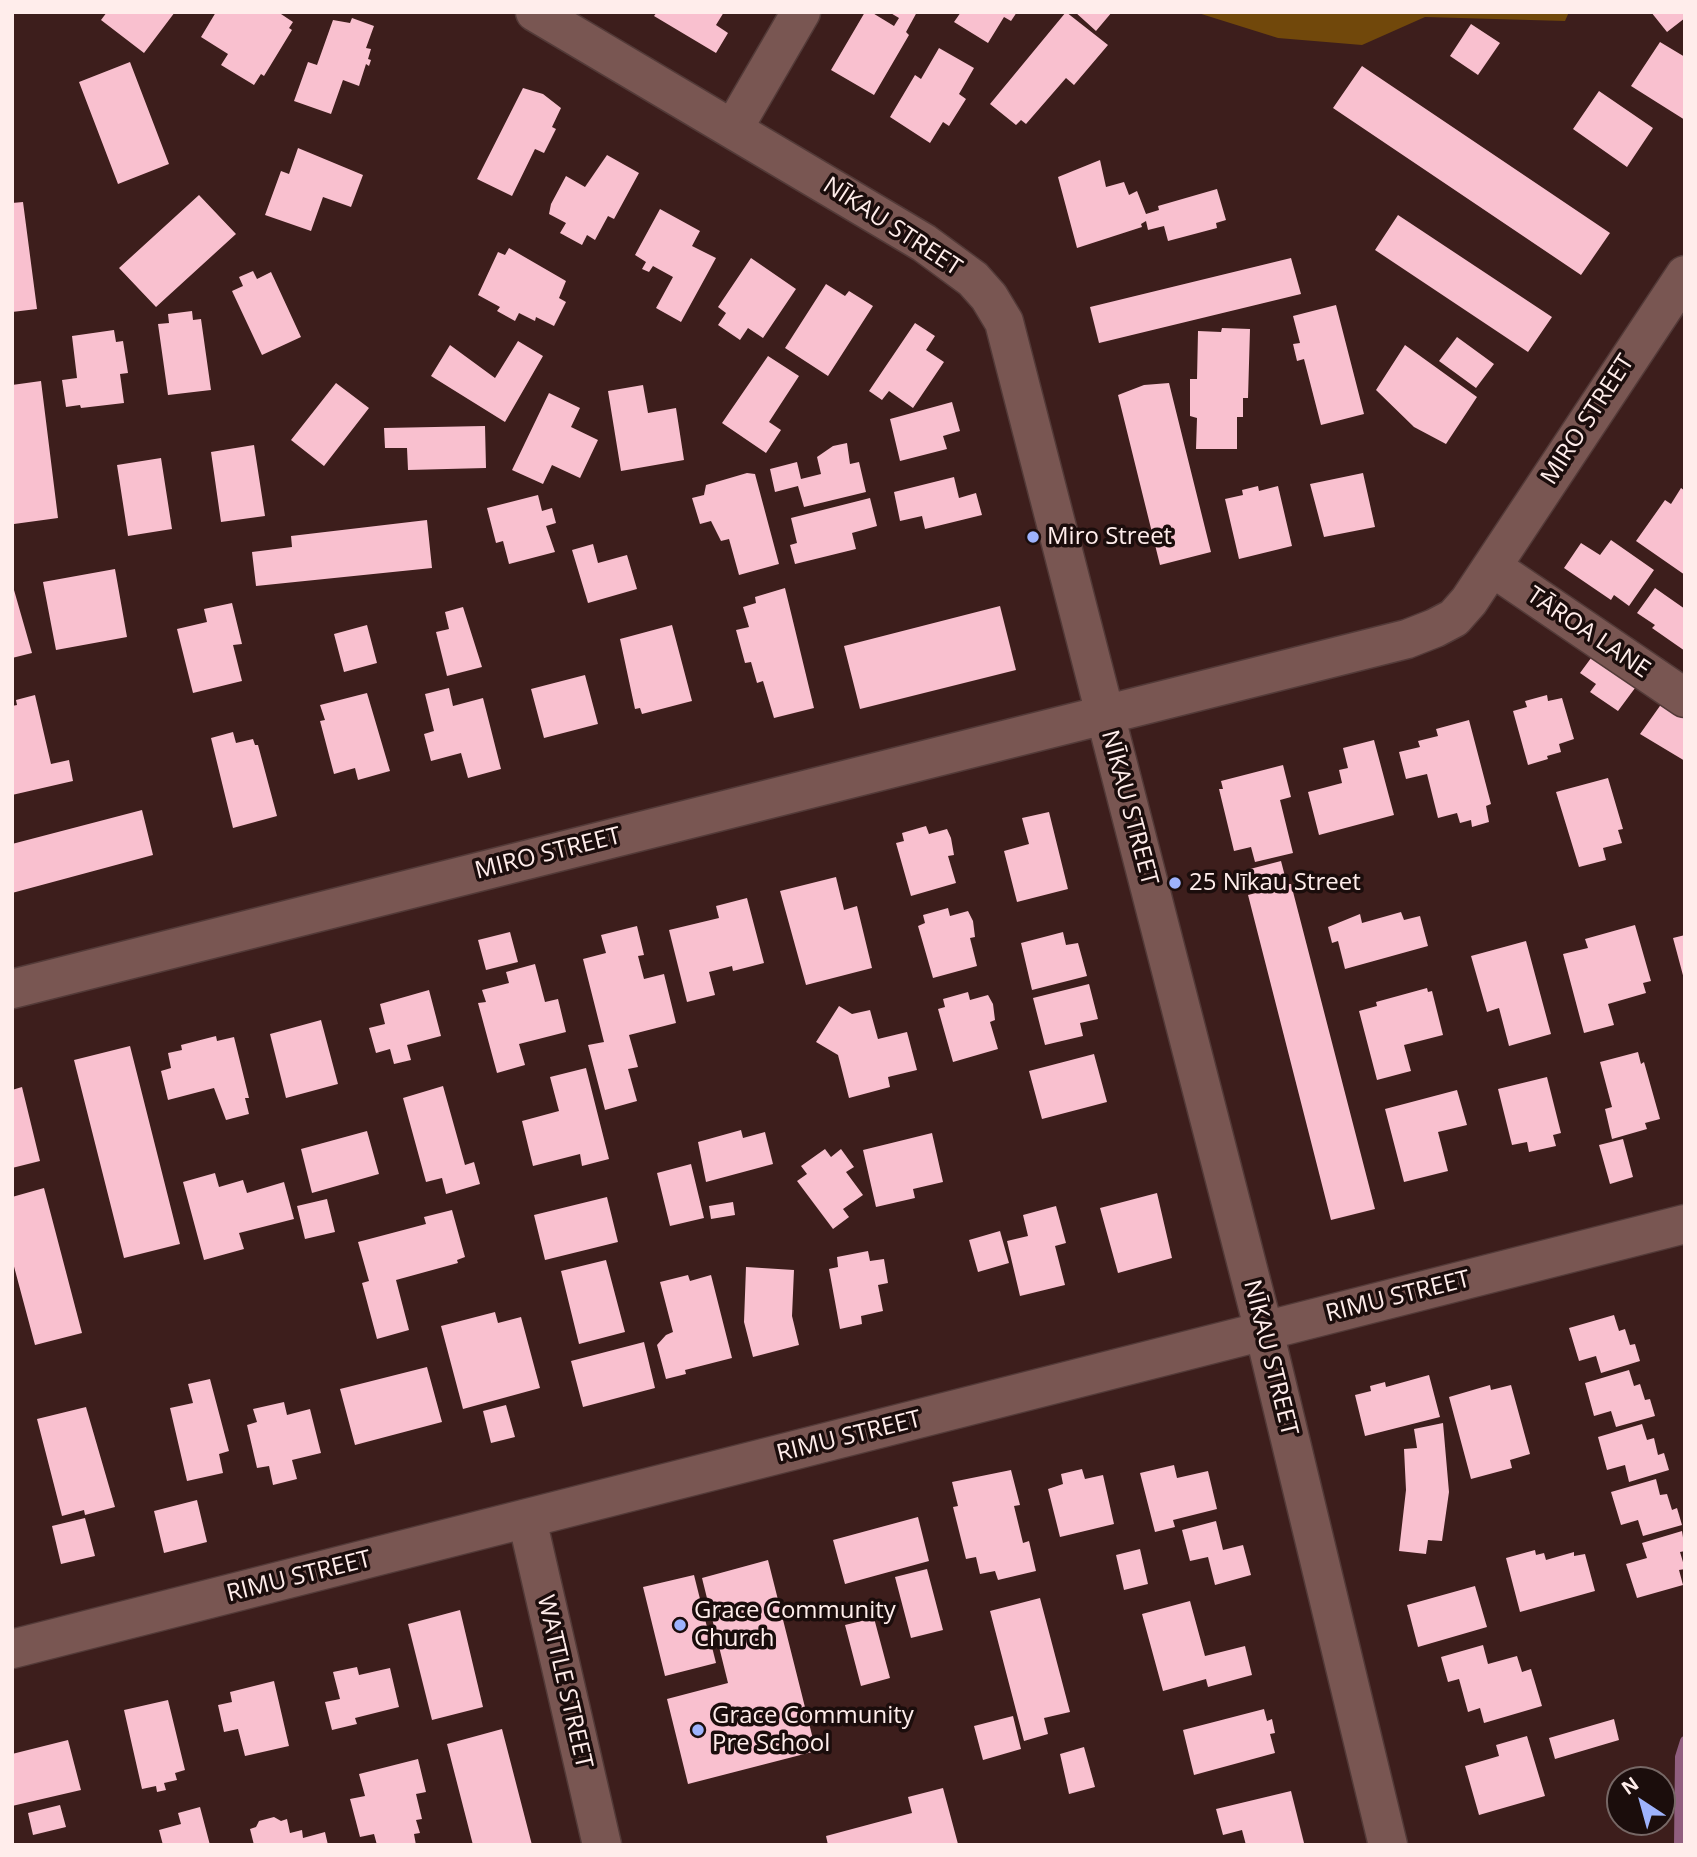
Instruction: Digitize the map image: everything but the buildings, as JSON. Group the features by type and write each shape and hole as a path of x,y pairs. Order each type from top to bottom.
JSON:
{"street":[{"name":"NĪKAU STREET","path":"535,12 924,243 973,279 1004,322 1264,1331 1388,1845"},
{"path":"733,129 801,12"},
{"name":"MIRO STREET","path":"12,989 1407,639 1454,618 1492,567 1685,275"},
{"name":"TĀROA LANE","path":"1492,567 1685,698"},
{"name":"RIMU STREET","path":"12,1649 1685,1224"},
{"name":"WATTLE STREET","path":"527,1519 602,1845"}],"shaded area":[{"path":"1195,12 1569,12 1565,21 1425,17 1362,45 1278,38"}],"waterway":[{"path":"1679,1845 1680,1757 1685,1741"}],"place":[{"name":"Miro Street","path":"1033,537"},
{"name":"25 Nīkau Street","path":"1175,883"},
{"name":"Grace Community Church","path":"680,1625"},
{"name":"Grace Community Pre School","path":"698,1730"}]}
